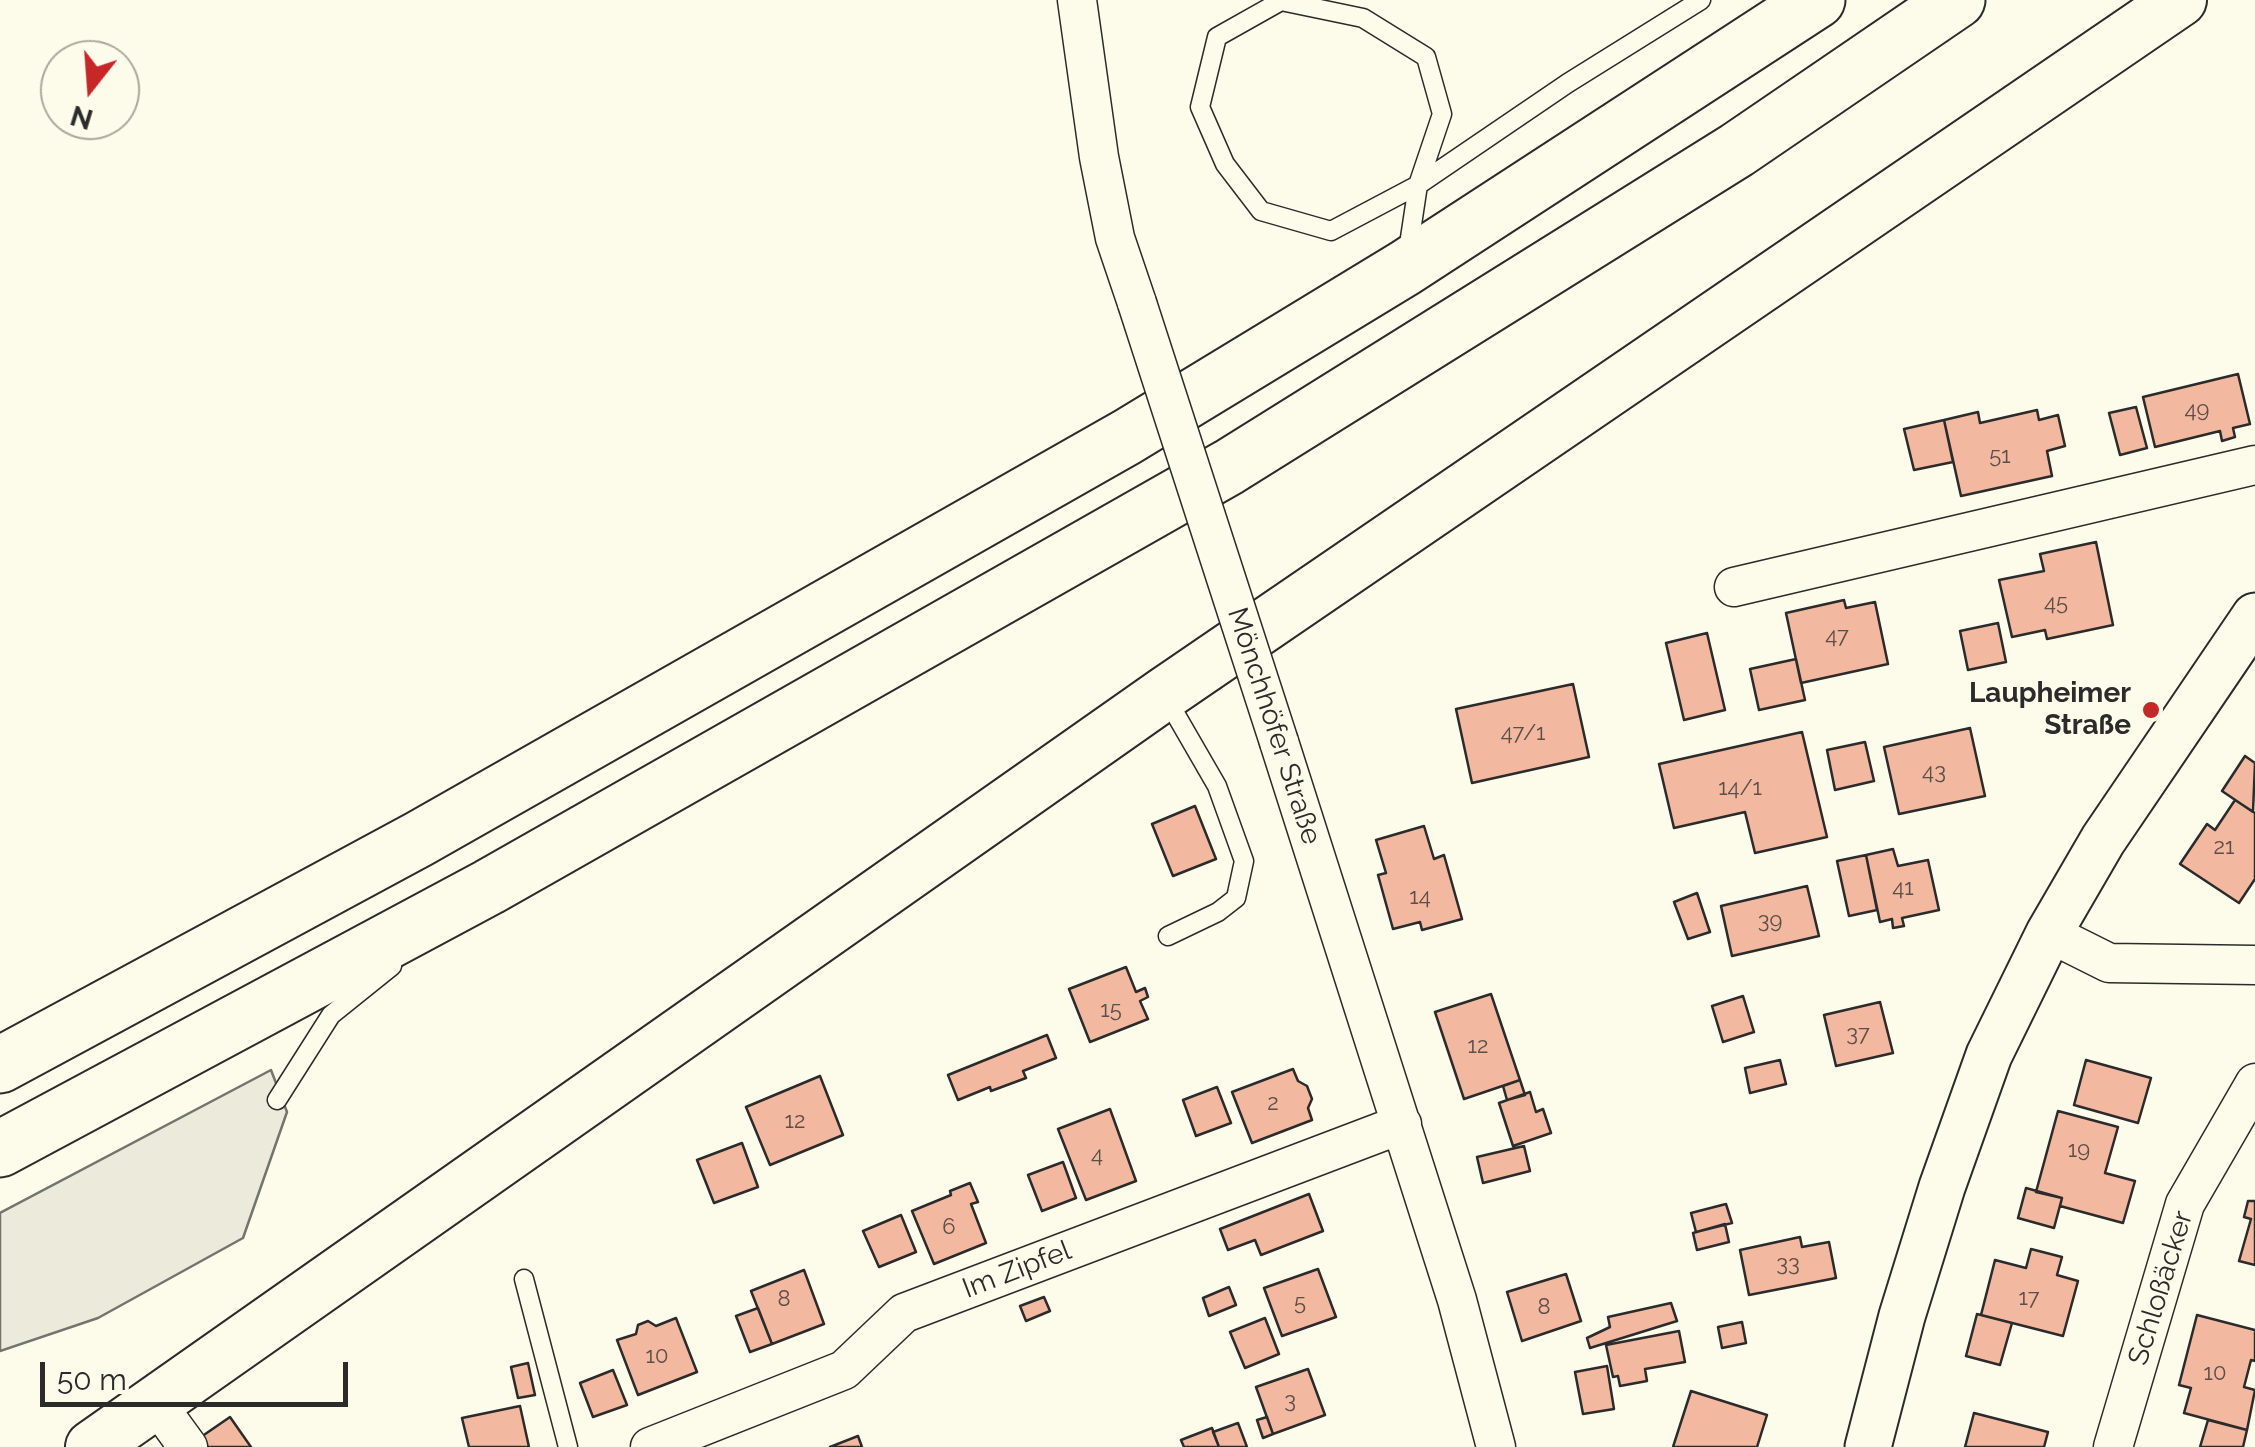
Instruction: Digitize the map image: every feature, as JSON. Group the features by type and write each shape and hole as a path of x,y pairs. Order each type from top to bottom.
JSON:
{"highway":[{"path":"0,1065 436,829 1126,437 1405,268 1818,0"},
{"path":"0,1149 490,888 1229,466 1736,150 1956,0"}],"main road":[{"path":"92,1447 1164,694 2180,0"}],"street":[{"name":"Mönchhöfer Straße","path":"1077,0 1099,157 1115,238 1402,1124 1457,1300 1496,1447"},
{"path":"1734,587 2255,465"},
{"path":"1868,1447 1902,1316 1989,1055 2049,933 2103,840 2255,616"},
{"path":"2049,933 2109,963 2255,965"},
{"name":"Schloßäcker","path":"2113,1447 2186,1204 2255,1083"},
{"name":"Im Zipfel","path":"650,1447 844,1370 904,1313 1402,1124"},
{"path":"156,1402 188,1447"}],"lane":[{"path":"1405,268 1418,185 1442,114 1426,57 1362,18 1281,1 1217,37 1200,107 1225,164 1262,211 1332,230 1418,185 1568,83 1700,0"},
{"path":"1164,694 1216,786 1244,861 1236,898 1218,912 1168,936"},
{"path":"277,1100 331,1015 490,888"},
{"path":"524,1279 568,1447"}],"shaded area":[{"path":"271,1070 287,1112 243,1238 98,1318 0,1351 0,1213"}],"building":[{"path":"2238,374 2250,424 2233,428 2235,437 2222,441 2220,431 2155,447 2143,397"},
{"path":"2136,407 2147,448 2120,455 2109,413"},
{"path":"2037,410 2039,420 2058,415 2065,446 2047,451 2052,476 1961,496 1944,420 1978,412 1980,423"},
{"path":"1944,420 1953,462 1914,470 1904,429"},
{"path":"2096,542 2113,625 2047,639 2045,630 2012,637 1999,580 2044,571 2040,554"},
{"path":"1844,600 1846,608 1875,602 1888,664 1801,683 1786,613"},
{"path":"1998,623 2006,662 1968,670 1960,631"},
{"path":"1707,633 1725,710 1684,720 1666,643"},
{"path":"1796,659 1805,700 1759,710 1750,669"},
{"path":"1573,684 1589,757 1472,783 1456,709"},
{"path":"1970,728 1985,796 1899,814 1884,747"},
{"path":"1802,732 1827,837 1755,853 1745,812 1674,828 1659,764"},
{"path":"1865,742 1874,781 1835,790 1827,750"},
{"path":"2245,756 2255,763 2253,812 2222,791"},
{"path":"2235,800 2255,813 2255,879 2239,903 2180,864 2207,824 2215,830"},
{"path":"1195,806 1216,859 1173,876 1152,824"},
{"path":"1424,826 1434,859 1444,855 1462,919 1422,930 1420,922 1393,929 1378,875 1386,873 1376,840"},
{"path":"1893,849 1898,866 1928,860 1939,910 1902,918 1904,926 1893,928 1892,919 1880,922 1866,855"},
{"path":"1866,855 1877,910 1849,916 1837,861"},
{"path":"1807,886 1819,936 1732,956 1721,906"},
{"path":"1697,893 1710,932 1688,939 1674,902"},
{"path":"1126,967 1136,992 1145,988 1148,997 1140,1001 1148,1019 1090,1042 1069,989"},
{"path":"1491,994 1520,1080 1464,1099 1435,1012"},
{"path":"1743,996 1754,1032 1723,1042 1712,1006"},
{"path":"1880,1002 1893,1053 1836,1066 1824,1015"},
{"path":"1047,1035 1056,1058 1023,1071 1026,1078 958,1100 948,1075"},
{"path":"1780,1060 1786,1084 1750,1093 1745,1068"},
{"path":"2086,1060 2151,1078 2138,1123 2074,1105"},
{"path":"1293,1069 1312,1099 1308,1108 1312,1120 1252,1143 1232,1092"},
{"path":"820,1076 843,1135 770,1165 746,1107"},
{"path":"1520,1080 1525,1095 1507,1100 1503,1086"},
{"path":"1217,1087 1231,1123 1196,1136 1183,1100"},
{"path":"1530,1092 1536,1112 1543,1109 1551,1133 1513,1146 1499,1103"},
{"path":"1110,1109 1136,1181 1086,1200 1058,1129"},
{"path":"2058,1111 2118,1127 2105,1173 2135,1181 2123,1223 2060,1206 2062,1198 2036,1192"},
{"path":"742,1143 758,1187 714,1203 697,1160"},
{"path":"1524,1146 1530,1171 1483,1183 1477,1157"},
{"path":"1063,1162 1076,1198 1042,1211 1028,1175"},
{"path":"970,1183 978,1202 971,1204 986,1243 934,1264 912,1211"},
{"path":"2026,1188 2062,1198 2054,1228 2018,1218"},
{"path":"1309,1194 1323,1231 1261,1255 1255,1240 1228,1250 1220,1229"},
{"path":"2248,1201 2255,1201 2255,1265 2239,1261 2251,1219 2244,1217"},
{"path":"1726,1204 1732,1223 1696,1232 1691,1213"},
{"path":"901,1215 916,1252 879,1267 863,1231"},
{"path":"1725,1224 1729,1242 1697,1250 1693,1233"},
{"path":"1800,1237 1802,1247 1829,1242 1836,1278 1749,1295 1740,1250"},
{"path":"2031,1249 2062,1257 2057,1275 2078,1281 2063,1336 1981,1315 1995,1260 2026,1268"},
{"path":"1318,1269 1336,1317 1282,1336 1264,1288"},
{"path":"804,1270 824,1324 772,1344 751,1291"},
{"path":"1566,1274 1581,1321 1522,1341 1507,1292"},
{"path":"1229,1287 1236,1305 1209,1316 1203,1298"},
{"path":"1044,1297 1050,1311 1026,1321 1020,1306"},
{"path":"1671,1303 1677,1321 1590,1348 1587,1338 1610,1327 1608,1317"},
{"path":"758,1308 772,1344 750,1352 736,1316"},
{"path":"1977,1314 2012,1323 2000,1365 1966,1356"},
{"path":"2197,1315 2255,1330 2255,1361 2251,1360 2244,1387 2255,1390 2247,1430 2184,1413 2191,1388 2179,1385"},
{"path":"676,1318 697,1372 638,1395 617,1340 636,1334 638,1325 648,1321 656,1326"},
{"path":"1265,1318 1279,1354 1245,1368 1230,1332"},
{"path":"1742,1322 1746,1343 1722,1348 1718,1327"},
{"path":"1679,1331 1685,1362 1645,1369 1647,1381 1620,1386 1618,1376 1613,1377 1606,1345"},
{"path":"528,1363 535,1395 518,1398 511,1367"},
{"path":"1607,1366 1614,1409 1583,1414 1575,1372"},
{"path":"1308,1369 1325,1415 1273,1434 1256,1387"},
{"path":"613,1370 627,1405 593,1417 580,1383"},
{"path":"1691,1391 1767,1415 1757,1447 1673,1447"},
{"path":"520,1406 529,1447 469,1447 462,1418"},
{"path":"1974,1413 2048,1432 2044,1447 1965,1447"},
{"path":"230,1417 251,1447 204,1447 198,1439"},
{"path":"1267,1417 1273,1434 1263,1438 1257,1420"},
{"path":"2208,1420 2247,1430 2243,1447 2200,1447"},
{"path":"1238,1423 1247,1447 1219,1447 1213,1432"},
{"path":"1212,1428 1219,1447 1184,1447 1181,1440"},
{"path":"858,1436 862,1447 830,1447"}],"place":[{"name":"Laupheimer Straße","path":"2151,710"}]}
